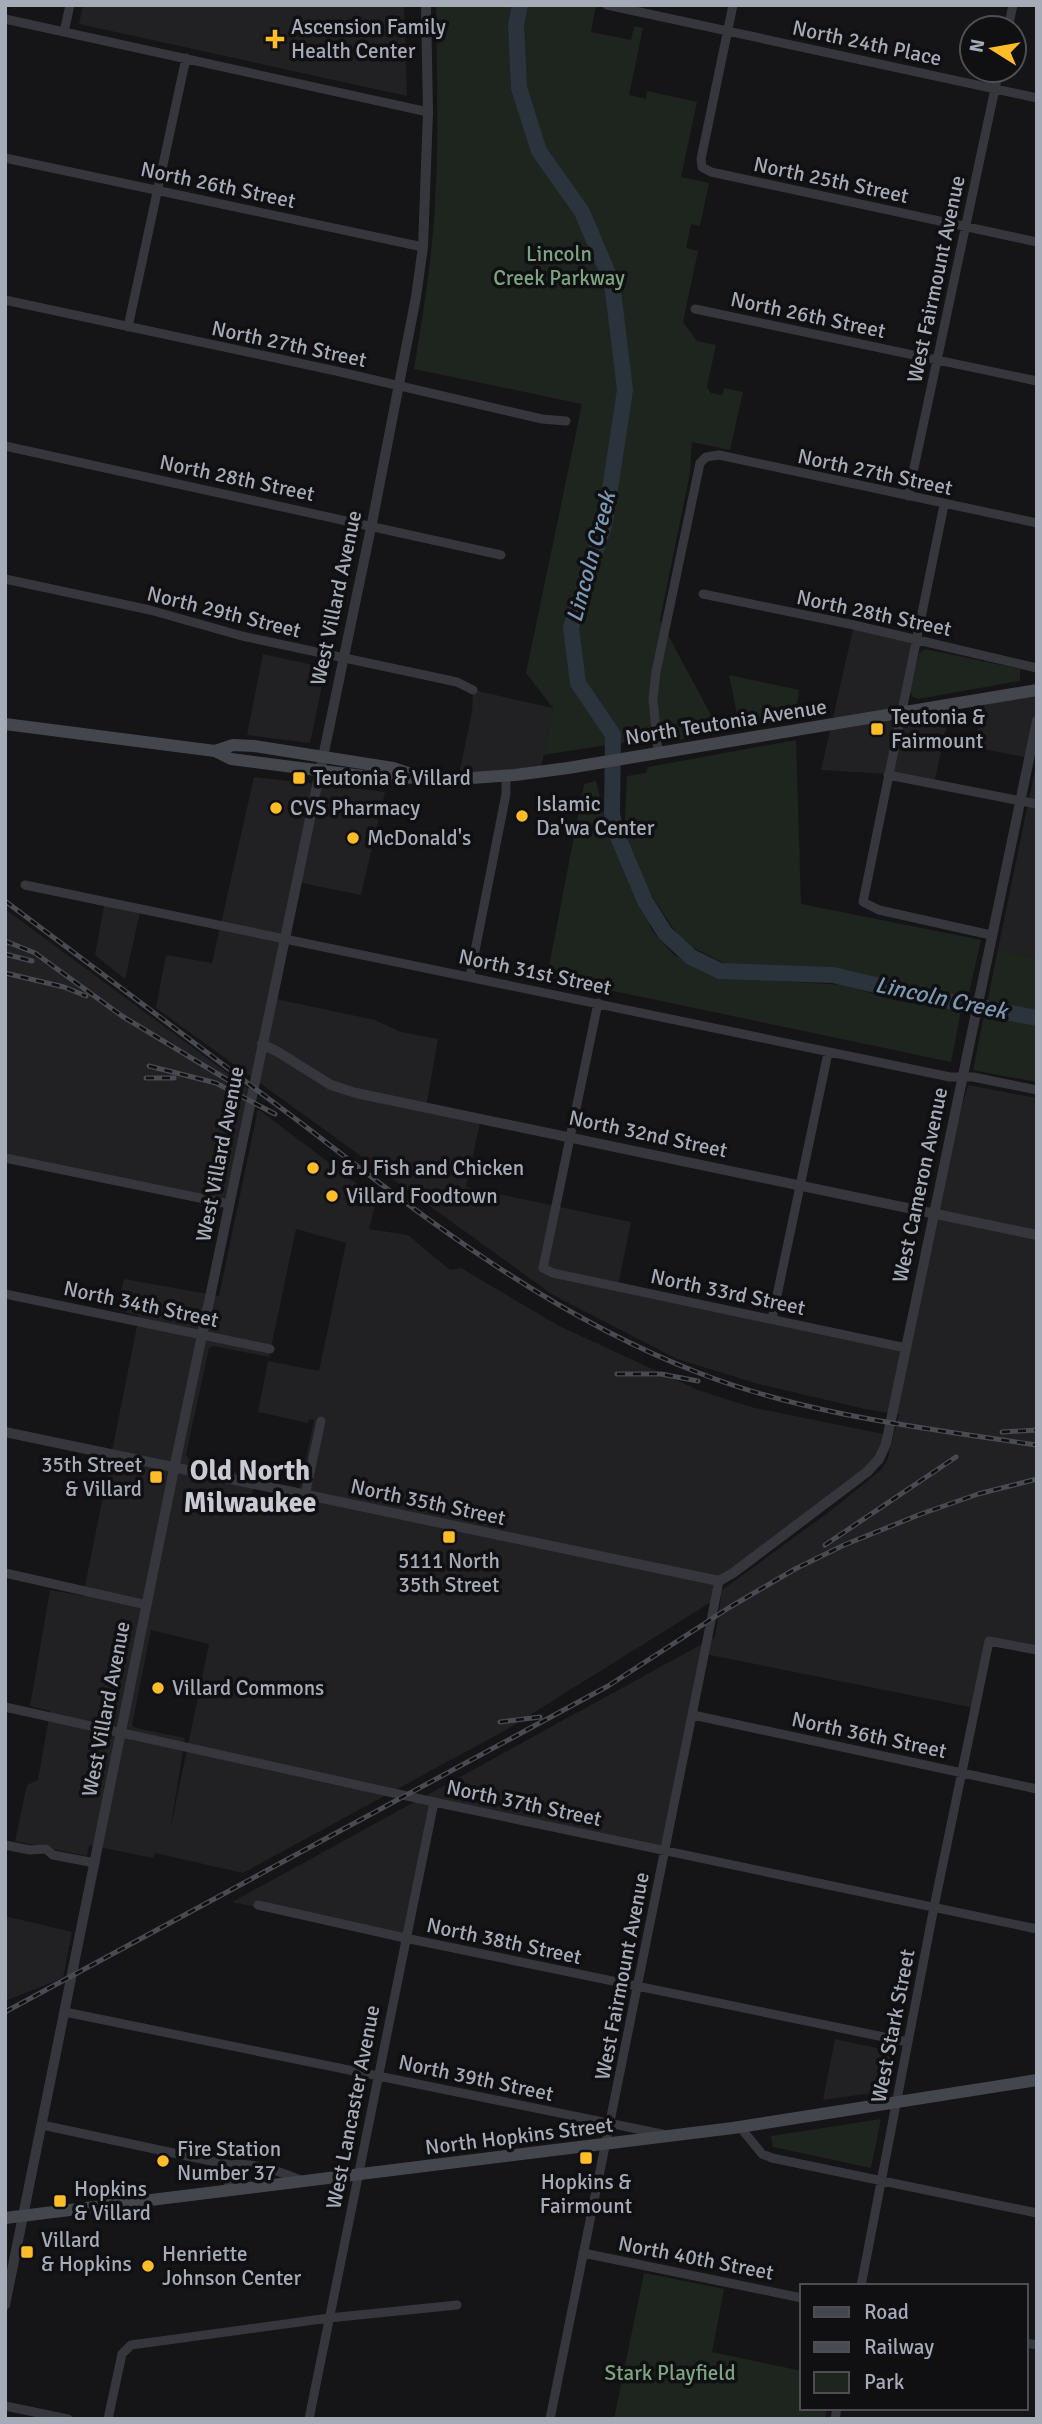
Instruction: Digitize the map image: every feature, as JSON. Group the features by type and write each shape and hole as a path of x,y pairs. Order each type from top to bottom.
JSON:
{"main road":[{"name":"North Teutonia Avenue","path":"5,724 215,751 231,759 320,772 386,779 458,779 568,768 1037,690"},
{"name":"North Teutonia Avenue","path":"215,751 233,746 254,747 393,768 421,777"},
{"name":"North Hopkins Street","path":"5,2218 674,2136 1037,2080"}],"street":[{"path":"64,32 70,5"},
{"name":"West Villard Avenue","path":"5,2305 416,297 423,247 428,112 426,5"},
{"name":"North 24th Place","path":"607,5 1037,98"},
{"path":"727,30 733,5"},
{"path":"5,19 428,112"},
{"name":"North 25th Street","path":"727,30 701,159 702,167 711,172 1037,242"},
{"path":"128,327 186,58"},
{"name":"West Fairmount Avenue","path":"908,496 996,84"},
{"name":"North 26th Street","path":"5,158 423,247"},
{"name":"North 27th Street","path":"5,300 542,419 566,421"},
{"name":"North 26th Street","path":"695,309 1037,381"},
{"name":"North 28th Street","path":"5,446 501,555"},
{"name":"North 27th Street","path":"654,753 653,699 656,672 700,463 706,457 719,456 1037,523"},
{"path":"944,505 863,902 879,909 991,935"},
{"name":"North 29th Street","path":"5,579 150,610 242,636 457,682 473,690"},
{"name":"North 28th Street","path":"703,594 916,639 1037,668"},
{"name":"West Cameron Avenue","path":"719,1581 777,1542 874,1465 886,1444 1037,721"},
{"path":"888,775 1037,804"},
{"path":"470,976 503,807 506,776"},
{"name":"North 31st Street","path":"25,885 828,1053 950,1077 973,1077 1037,1090"},
{"path":"569,1136 598,1003"},
{"name":"North 32nd Street","path":"262,1044 331,1085 356,1093 1037,1235"},
{"path":"772,1319 828,1053"},
{"name":"North 33rd Street","path":"569,1136 543,1268 554,1273 906,1348"},
{"path":"5,1158 229,1204"},
{"name":"North 34th Street","path":"5,1294 270,1349"},
{"path":"305,1496 320,1421"},
{"name":"North 35th Street","path":"5,1432 719,1581"},
{"path":"5,1573 147,1605"},
{"name":"West Fairmount Avenue","path":"550,2419 719,1581"},
{"name":"West Stark Street","path":"861,2284 934,1907 989,1641 1037,1650"},
{"name":"North 37th Street","path":"5,1707 434,1802 1037,1929"},
{"name":"North 36th Street","path":"693,1715 1037,1788"},
{"name":"West Lancaster Avenue","path":"309,2419 434,1802"},
{"path":"5,1845 30,1850 46,1849 53,1855 94,1863"},
{"name":"North 38th Street","path":"258,1905 908,2042"},
{"name":"North 39th Street","path":"65,2012 674,2136"},
{"path":"42,2125 230,2165 279,2171 304,2181"},
{"path":"740,2127 762,2154 772,2158 1037,2213"},
{"path":"228,2191 230,2165"},
{"name":"North 40th Street","path":"583,2253 800,2298"},
{"path":"108,2419 125,2347 138,2342 457,2305"},
{"path":"5,2406 68,2419"}],"shaded area":[{"name":"Ascension Family Health Center","path":"83,5 404,5 407,96 79,24"},
{"path":"854,625 916,639 902,713 951,706 934,784 888,774 821,770"},
{"path":"263,654 322,667 325,672 310,743 247,735"},
{"path":"473,690 553,708 540,772 458,779 472,712"},
{"path":"1037,690 1037,721 1029,758 973,747 985,700"},
{"path":"1037,760 1037,958 998,949"},
{"path":"254,777 385,792 361,895 297,882 271,998 375,1020 401,1032 438,1039 426,1107 481,1118 466,1187 631,1222 618,1286 905,1348 936,1200 968,1085 1037,1098 1037,1650 989,1641 975,1708 705,1654 665,1851 434,1803 405,1938 232,1902 715,1637 722,1590 829,1512 881,1470 887,1461 899,1415 755,1383 677,1359 553,1295 156,1008 166,955 212,963"},
{"path":"105,901 141,908 125,979 95,955"},
{"path":"5,909 253,1092 229,1204 5,1158"},
{"path":"258,1109 377,1199 369,1229 408,1235 450,1270 461,1268 559,1326 698,1390 751,1407 888,1435 879,1459 719,1581 716,1599 504,1731 243,1873 155,1853 153,1858 89,1845 87,1856 15,1841 27,1785 38,1780 50,1711 30,1706 50,1590 83,1596 139,1316 117,1310 124,1279 219,1296","holes":["296,1229 346,1243 319,1371 268,1361 258,1412 308,1423 309,1419 314,1420 296,1505 252,1495 256,1477 191,1462 186,1455 209,1348 214,1346 269,1357","151,1630 209,1644 170,1831 185,1738 132,1725"]},
{"path":"5,1916 72,1932 63,1978 5,2001"},
{"path":"835,2039 895,2052 886,2091 823,2100"}],"green space":[{"name":"Lincoln Creek Parkway","path":"436,5 596,5 591,32 631,40 634,26 643,28 629,95 646,99 647,91 697,102 681,177 709,183 700,226 691,224 686,248 698,251 683,322 697,341 716,345 707,387 711,393 722,395 724,388 743,392 730,450 692,442 690,473 660,620 720,732 672,741 666,740 664,736 543,755 553,708 526,673 582,404 414,369 435,204"},
{"path":"925,649 1020,669 1020,681 918,699 912,696 910,690 919,653"},
{"path":"729,675 799,690 795,719 740,729"},
{"path":"796,740 801,904 981,940 968,997 828,968 726,964 683,943 644,884 624,837 627,776 646,773 648,767"},
{"path":"596,781 609,836 653,932 674,955 718,977 843,985 898,1001 961,1011 951,1062 547,977 584,784"},
{"path":"998,949 1037,958 1037,1010 987,1004"},
{"path":"984,1016 1037,1024 1037,1082 973,1070"},
{"path":"881,2119 871,2168 773,2147 771,2136"},
{"name":"Stark Playfield","path":"644,2273 724,2289 712,2352 800,2371 800,2410 827,2410 825,2419 614,2419"}],"waterway":[{"name":"Lincoln Creek","path":"520,5 516,25 519,88 539,151 582,212 612,283 625,390 605,522 571,627 578,683 613,735 612,813 615,830 645,901 665,933 691,957 720,971 833,975 922,996 1037,1018"}],"railway":[{"path":"5,901 395,1195 491,1263 591,1323 644,1350 699,1373 781,1400 866,1418 1037,1445"},
{"path":"5,941 35,953 122,1016 236,1085"},
{"path":"5,954 32,961"},
{"path":"5,973 64,987 86,996"},
{"path":"149,1066 216,1083 275,1114"},
{"path":"146,1078 174,1078"},
{"path":"617,1374 661,1374 698,1381"},
{"path":"1002,1432 1037,1430"},
{"path":"825,1545 956,1457"},
{"path":"5,2012 608,1686 730,1607 795,1569 844,1545 921,1514 978,1494 1037,1479"},
{"path":"500,1722 540,1717"}],"place":[{"name":"Ascension Family Health Center","path":"275,39"},
{"name":"Teutonia & Fairmount","path":"877,729"},
{"name":"Teutonia & Villard","path":"299,778"},
{"name":"CVS Pharmacy","path":"276,808"},
{"name":"Islamic Da'wa Center","path":"522,816"},
{"name":"McDonald's","path":"353,838"},
{"name":"J & J Fish and Chicken","path":"313,1168"},
{"name":"Villard Foodtown","path":"332,1196"},
{"name":"35th Street & Villard","path":"156,1477"},
{"name":"5111 North 35th Street","path":"449,1537"},
{"name":"Villard Commons","path":"158,1688"},
{"name":"Hopkins & Fairmount","path":"586,2158"},
{"name":"Fire Station Number 37","path":"163,2161"},
{"name":"Hopkins & Villard","path":"60,2201"},
{"name":"Villard & Hopkins","path":"27,2252"},
{"name":"Henriette Johnson Center","path":"148,2266"}],"district":[{"name":"Old North Milwaukee","path":"250,1487"}]}
